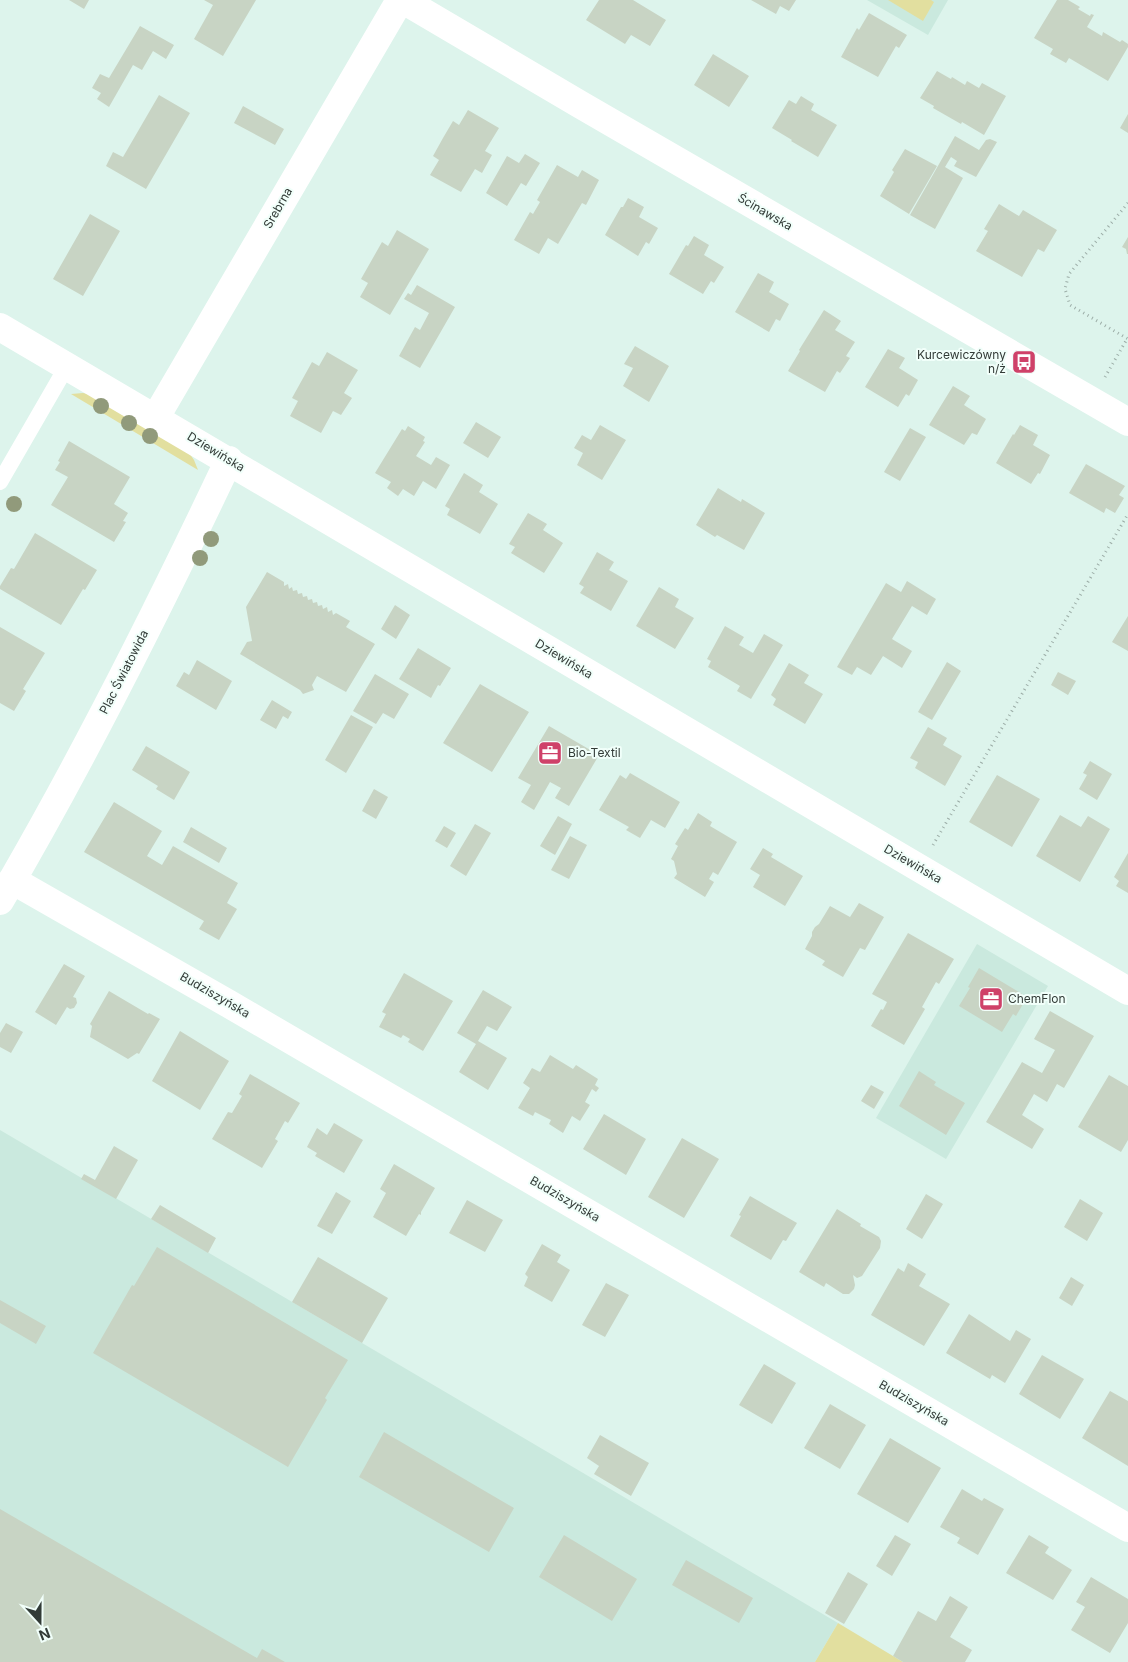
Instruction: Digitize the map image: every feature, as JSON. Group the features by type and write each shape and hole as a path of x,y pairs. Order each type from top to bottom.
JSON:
{"street":[{"name":"Srebrna","path":"156,417 402,0"},
{"name":"Ścinawska","path":"402,0 1128,422"},
{"name":"Dziewińska","path":"0,327 156,417 1128,991"},
{"name":"Plac Światowida","path":"4,884 62,791 112,697 229,460"},
{"name":"Budziszyńska","path":"4,884 229,1004 1128,1528"}],"lane":[{"path":"0,482 67,366"}],"path":[{"path":"1100,385 1127,339 1070,305 1066,289 1068,274 1128,203"},
{"path":"920,868 1128,514"}],"shaded area":[{"path":"867,0 948,0 928,35"},
{"path":"888,0 931,0 934,2 923,21"},
{"path":"83,393 94,395 187,450 198,470 71,394"},
{"path":"977,944 1048,986 946,1159 876,1118"},
{"path":"0,1130 838,1623 815,1662 0,1662"},
{"path":"838,1623 903,1662 815,1662"}],"building":[{"path":"69,0 89,0 84,9"},
{"path":"204,0 256,0 223,56 194,39 213,5"},
{"path":"599,0 633,0 666,20 650,46 631,35 625,44 586,20"},
{"path":"751,0 796,0 789,11 780,6 776,14"},
{"path":"1057,0 1068,0 1090,16 1091,14 1094,15 1087,27 1102,36 1103,32 1120,42 1122,40 1128,44 1108,81 1069,58 1066,63 1050,54 1053,49 1034,38"},
{"path":"869,13 907,35 899,48 896,46 878,77 841,57 857,28 859,30"},
{"path":"140,26 174,45 166,59 153,51 142,70 133,65 109,107 97,99 101,93 92,88 100,74 109,78"},
{"path":"713,54 749,76 729,107 694,85"},
{"path":"937,71 965,85 967,81 979,88 982,83 1006,96 984,135 933,108 934,106 920,98"},
{"path":"159,95 190,113 146,189 106,166 113,152 123,157"},
{"path":"801,96 814,104 811,110 837,125 818,157 772,128 789,100 796,104"},
{"path":"243,106 284,129 275,145 234,123"},
{"path":"468,110 499,128 485,151 492,155 482,173 475,169 461,192 430,175 439,160 433,156 443,138 453,121 459,125"},
{"path":"1128,114 1128,133 1120,128"},
{"path":"955,136 979,150 986,140 990,139 997,142 976,177 954,166 957,161 951,157 945,167 963,178 935,229 910,215"},
{"path":"905,149 937,166 909,214 880,196 894,172 892,170"},
{"path":"525,154 540,163 526,186 521,183 507,206 486,193 507,156 519,163"},
{"path":"557,165 578,177 582,170 599,180 586,205 582,203 558,244 548,238 539,254 514,240 530,212 533,214 540,202 537,200"},
{"path":"628,198 644,207 639,217 658,228 649,244 646,242 638,256 605,235"},
{"path":"999,204 1019,216 1023,210 1057,230 1044,252 1038,249 1022,277 976,251 988,231 984,229"},
{"path":"90,214 120,231 83,296 53,279"},
{"path":"397,230 429,249 390,315 360,297 368,283 361,279 382,242 388,246"},
{"path":"694,236 709,245 704,255 724,267 714,283 711,281 703,294 669,274 686,245 688,246"},
{"path":"1128,237 1127,254 1126,249 1122,247"},
{"path":"758,273 774,282 769,292 789,304 780,321 776,319 769,332 735,312"},
{"path":"417,285 455,307 420,368 399,356 415,327 420,330 429,313 404,299 408,293 411,295"},
{"path":"824,310 841,321 835,330 855,342 846,356 850,358 840,373 837,371 825,392 788,371"},
{"path":"635,346 669,366 649,402 623,386 633,368 624,364"},
{"path":"888,349 905,358 899,368 918,380 909,396 906,394 898,407 865,387"},
{"path":"327,352 358,370 344,393 352,398 341,415 333,411 321,433 290,416 298,401 292,398 312,362 319,366"},
{"path":"953,386 970,396 964,405 986,419 977,435 972,433 964,445 929,425"},
{"path":"476,422 501,437 488,458 463,443"},
{"path":"600,425 626,440 602,480 577,465 583,453 574,448 582,435 591,440"},
{"path":"1020,425 1038,435 1033,445 1050,455 1040,474 1038,473 1031,484 996,463"},
{"path":"408,426 425,437 423,441 425,442 416,456 431,465 436,457 450,465 436,489 423,481 414,496 403,489 398,496 387,488 391,482 375,473 402,429 405,431"},
{"path":"910,428 926,437 900,481 884,472"},
{"path":"69,441 130,477 114,504 128,513 123,521 126,522 114,542 51,505 68,477 55,470"},
{"path":"1086,464 1125,486 1119,495 1124,498 1115,513 1106,508 1104,513 1069,493"},
{"path":"464,473 483,485 479,492 498,504 480,534 447,515 450,509 445,506"},
{"path":"718,488 741,502 742,499 765,513 744,550 717,535 715,537 696,525"},
{"path":"528,513 547,524 543,530 563,543 544,573 511,553 515,547 509,544"},
{"path":"35,533 97,570 61,625 0,589 11,568 14,569"},
{"path":"597,552 614,562 609,570 628,581 611,611 580,593 584,587 579,584"},
{"path":"267,572 284,582 284,586 288,584 289,589 292,587 293,591 297,590 298,594 302,593 303,597 307,596 308,600 312,599 313,603 317,602 318,606 322,605 323,609 327,607 328,612 332,610 333,615 336,613 350,621 346,627 375,644 346,692 317,676 312,685 314,690 303,694 300,690 240,654 247,642 252,641 246,607"},
{"path":"907,581 936,599 927,615 912,606 892,639 912,651 902,668 883,656 871,675 857,667 852,675 837,667 886,583 901,592"},
{"path":"659,587 679,599 675,607 694,618 675,649 636,626"},
{"path":"395,605 410,615 396,639 381,629"},
{"path":"1128,616 1128,651 1112,642"},
{"path":"725,626 744,637 739,645 753,653 764,634 783,645 751,699 737,691 740,686 708,667 711,661 707,659"},
{"path":"0,627 45,653 23,689 26,691 14,711 0,703"},
{"path":"418,648 451,668 431,698 399,679"},
{"path":"197,660 232,681 216,710 176,686 184,672 189,675"},
{"path":"947,662 961,671 932,720 918,712"},
{"path":"789,663 809,675 804,683 823,694 805,724 773,705 776,699 771,695"},
{"path":"1058,672 1076,681 1068,695 1051,685"},
{"path":"375,674 409,694 394,719 383,713 376,724 353,711"},
{"path":"480,684 529,712 492,772 443,743"},
{"path":"272,700 292,712 288,719 283,716 276,729 260,720"},
{"path":"351,715 373,727 346,773 325,760"},
{"path":"549,726 599,755 569,806 555,798 561,788 550,782 534,810 521,802 531,785 518,778"},
{"path":"928,727 947,738 943,745 962,756 945,786 915,768 918,762 910,758"},
{"path":"146,746 190,772 174,800 156,789 158,786 132,770"},
{"path":"1090,761 1112,774 1097,800 1079,789 1087,775 1083,773"},
{"path":"630,773 680,802 665,828 651,820 640,838 626,830 629,827 599,810 620,775 626,779"},
{"path":"997,775 1040,799 1012,847 969,822"},
{"path":"374,789 388,797 376,819 362,811"},
{"path":"114,802 162,831 147,856 162,865 173,846 238,883 227,903 237,909 219,940 199,929 204,921 84,852"},
{"path":"698,813 712,822 710,826 737,842 718,875 713,872 709,879 714,882 705,897 674,878 677,874 674,861 671,859 678,846 675,844 685,828 688,830"},
{"path":"1060,815 1081,827 1088,816 1110,829 1080,882 1036,856"},
{"path":"558,816 572,824 555,855 540,846"},
{"path":"475,824 491,833 466,876 450,866"},
{"path":"444,826 456,833 447,848 435,841"},
{"path":"191,827 227,848 219,863 183,842"},
{"path":"570,836 587,845 569,879 551,870"},
{"path":"763,848 773,854 771,857 803,876 785,906 753,887 760,875 750,869"},
{"path":"1128,853 1128,893 1116,886 1119,881 1114,877"},
{"path":"859,903 884,917 865,950 860,948 843,977 822,965 825,961 805,949 812,936 812,932 830,906 850,917"},
{"path":"908,933 954,959 939,984 936,982 922,1007 925,1009 904,1045 871,1026 887,1002 872,994"},
{"path":"64,964 85,976 73,997 76,998 77,1003 74,1008 70,1009 67,1007 56,1025 35,1012"},
{"path":"979,968 1027,997 1016,1016 1013,1014 1002,1032 959,1006"},
{"path":"404,973 453,1001 423,1051 408,1042 410,1039 403,1035 401,1038 379,1027 386,1014 382,1012"},
{"path":"483,990 512,1007 497,1031 487,1026 478,1041 507,1058 488,1090 459,1072 476,1044 457,1033"},
{"path":"109,991 160,1019 139,1054 137,1053 128,1059 90,1037 92,1026 90,1024"},
{"path":"1050,1011 1094,1036 1064,1088 1057,1084 1047,1102 1034,1094 1022,1115 1044,1129 1032,1149 986,1122 1022,1062 1042,1073 1055,1050 1034,1039"},
{"path":"6,1023 23,1032 11,1053 0,1047 0,1033"},
{"path":"180,1031 229,1061 200,1110 152,1081"},
{"path":"550,1055 573,1069 576,1065 598,1079 595,1085 599,1088 596,1092 592,1089 585,1102 590,1105 580,1121 572,1116 563,1133 549,1124 551,1120 535,1112 533,1116 518,1108 530,1088 523,1083 532,1068 540,1072"},
{"path":"919,1071 936,1082 934,1085 965,1103 946,1135 899,1106"},
{"path":"250,1074 300,1103 288,1123 285,1121 275,1139 278,1141 262,1168 212,1139 228,1112 232,1113 242,1096 239,1094"},
{"path":"1109,1075 1128,1086 1128,1140 1121,1152 1078,1127"},
{"path":"871,1085 884,1092 874,1109 861,1101"},
{"path":"604,1114 646,1139 626,1175 583,1149"},
{"path":"334,1123 363,1140 344,1173 315,1156 317,1153 307,1147 317,1128 327,1135"},
{"path":"682,1138 719,1159 684,1218 648,1197"},
{"path":"114,1146 138,1160 116,1199 81,1179 84,1174 95,1180"},
{"path":"394,1164 435,1188 421,1215 419,1214 406,1236 373,1217 386,1193 380,1189"},
{"path":"336,1192 351,1201 332,1234 317,1226"},
{"path":"926,1194 943,1204 922,1239 906,1229"},
{"path":"750,1196 797,1223 786,1241 783,1240 771,1260 730,1236"},
{"path":"1080,1199 1103,1213 1087,1241 1064,1227"},
{"path":"467,1200 503,1220 485,1252 449,1233"},
{"path":"160,1205 216,1238 208,1253 151,1219"},
{"path":"837,1209 879,1237 881,1241 880,1248 862,1276 857,1278 853,1275 855,1285 849,1294 843,1294 826,1283 824,1287 799,1272"},
{"path":"542,1244 561,1255 557,1262 570,1270 552,1302 524,1286 528,1277 525,1274"},
{"path":"157,1247 348,1360 288,1467 93,1353 132,1285 134,1286"},
{"path":"318,1257 388,1298 362,1343 292,1302"},
{"path":"908,1263 926,1274 919,1286 950,1304 924,1346 871,1315 898,1268 904,1272"},
{"path":"1071,1277 1084,1285 1072,1306 1059,1298"},
{"path":"606,1283 629,1295 605,1337 582,1325"},
{"path":"0,1300 46,1326 36,1344 0,1323"},
{"path":"969,1314 1010,1341 1016,1330 1031,1339 1005,1383 992,1375 990,1379 946,1353"},
{"path":"1042,1355 1084,1379 1060,1419 1019,1394"},
{"path":"764,1364 796,1383 772,1424 739,1405"},
{"path":"1110,1391 1128,1401 1128,1466 1082,1438"},
{"path":"830,1404 866,1425 840,1469 804,1448"},
{"path":"384,1432 514,1508 489,1552 359,1477"},
{"path":"600,1435 649,1463 631,1496 594,1474 599,1466 587,1458"},
{"path":"890,1438 941,1468 908,1523 857,1494"},
{"path":"962,1489 982,1501 984,1498 1004,1509 978,1555 957,1543 960,1538 940,1527"},
{"path":"0,1509 257,1658 262,1649 285,1662 0,1662"},
{"path":"564,1535 637,1579 612,1621 539,1577"},
{"path":"895,1535 911,1544 892,1576 876,1566"},
{"path":"1029,1535 1049,1547 1045,1553 1072,1570 1053,1600 1006,1573"},
{"path":"686,1560 753,1598 739,1623 672,1585"},
{"path":"848,1572 868,1584 844,1624 825,1613"},
{"path":"1091,1577 1128,1599 1128,1623 1110,1653 1071,1630 1085,1607 1076,1602"},
{"path":"950,1596 968,1607 950,1637 972,1650 965,1662 903,1662 893,1656 918,1611 936,1621"}],"place":[{"name":"Kurcewiczówny n/ż","path":"1024,362"},
{"name":"Bio-Textil","path":"550,753"},
{"name":"ChemFlon","path":"991,999"}]}
